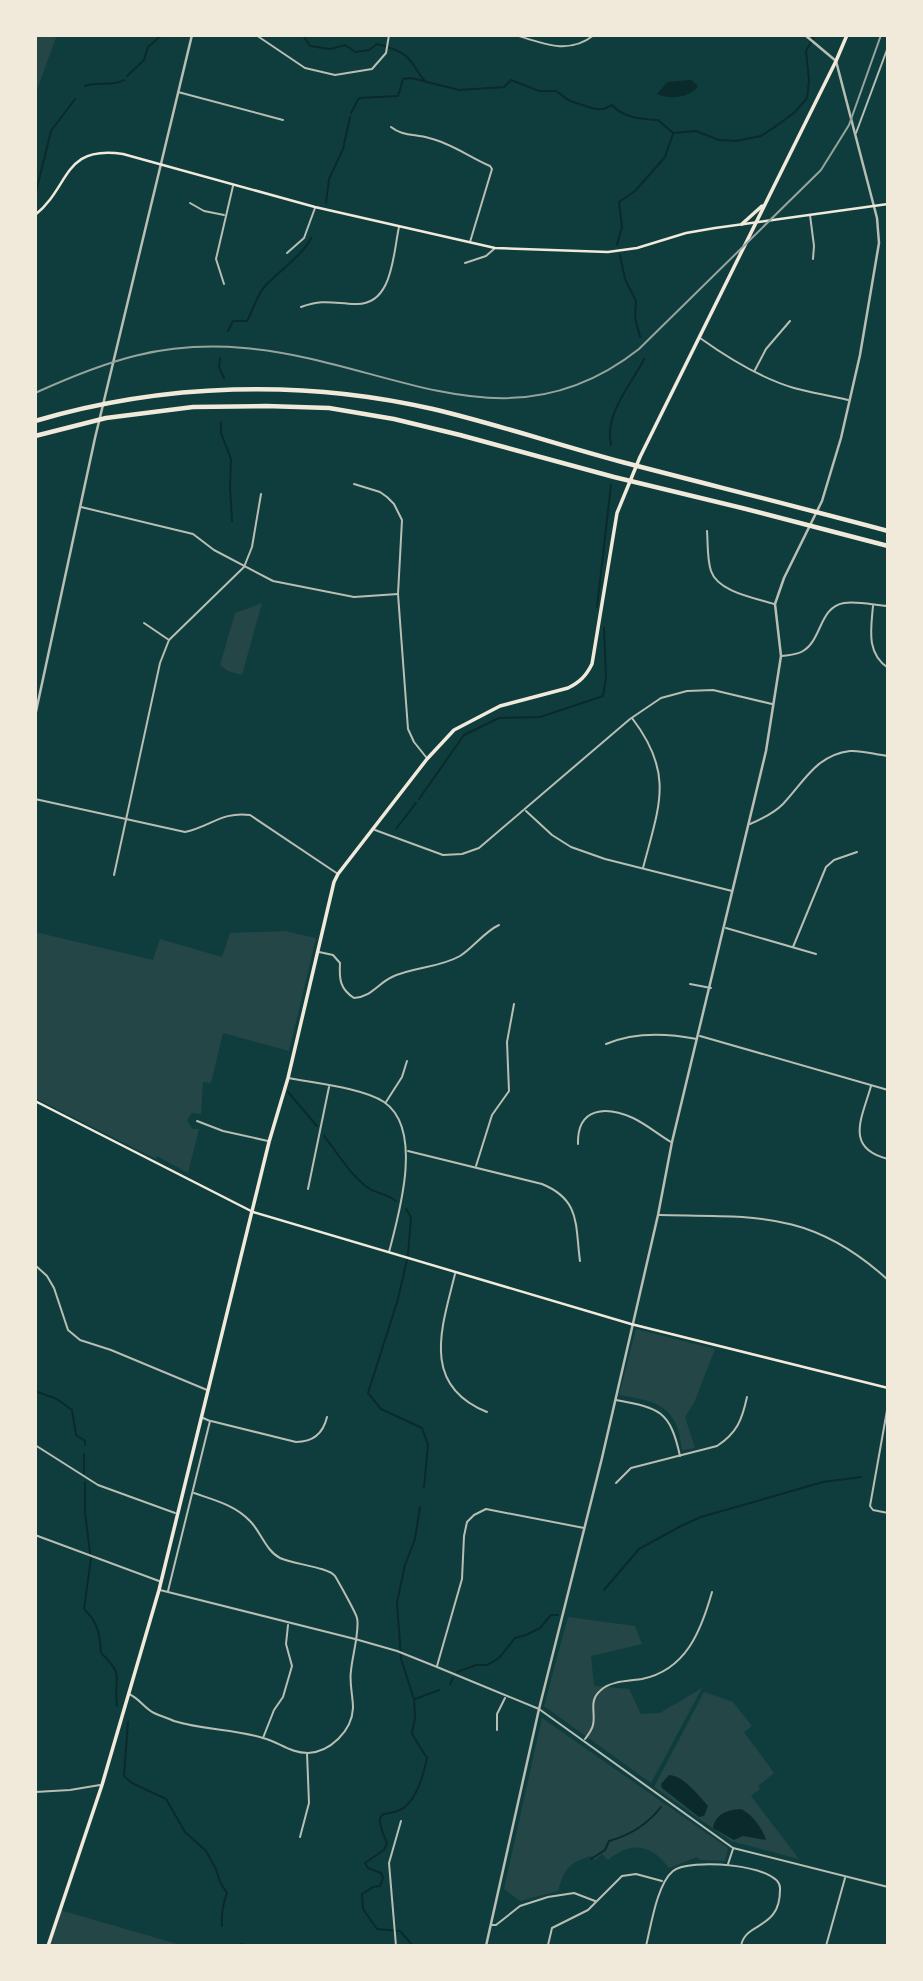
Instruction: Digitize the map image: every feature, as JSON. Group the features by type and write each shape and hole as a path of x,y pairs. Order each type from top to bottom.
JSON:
{"highway":[{"path":"35,421 109,403 165,394 236,390 306,391 398,402 888,531"},
{"path":"35,436 106,418 193,407 329,408 394,419 888,546"}],"main road":[{"path":"48,1946 102,1785 159,1590 338,874 427,759 454,730 500,706 568,688 589,671 617,513 639,457 847,35"},
{"path":"35,215 48,201 71,166 99,153 114,153 315,207 495,248 603,253 637,248 686,233 888,204"},
{"path":"741,224 766,202"},
{"path":"35,1101 253,1212 631,1324 888,1388"}],"street":[{"path":"35,716 95,438 192,35"},
{"path":"256,35 304,68 335,75 372,69 387,49 389,35"},
{"path":"516,35 553,47 572,47 594,35"},
{"path":"486,1946 539,1709 585,1528 658,1215 672,1142 749,824 774,704 781,656 775,604 830,479 860,355 879,243 879,227 836,61 805,35"},
{"path":"856,133 888,47"},
{"path":"177,92 283,120"},
{"path":"391,127 399,132 454,146 473,159 490,166 492,169 470,243"},
{"path":"224,284 216,258 233,186"},
{"path":"190,203 204,211 225,215"},
{"path":"287,253 304,238 315,207"},
{"path":"810,215 813,259"},
{"path":"301,307 318,300 368,303 382,294 400,227"},
{"path":"465,263 491,253 495,248"},
{"path":"754,371 766,349 790,321"},
{"path":"699,338 754,371 796,388 850,400"},
{"path":"354,484 380,492 394,504 403,527 398,565 398,594 408,729 427,759"},
{"path":"114,875 160,663 169,640 244,567 252,547 261,494"},
{"path":"80,506 192,534 214,550 273,581 354,597 398,594"},
{"path":"707,531 710,568 714,577 730,589 775,604"},
{"path":"781,656 799,653 809,646 826,615 836,606 844,603 888,606"},
{"path":"873,605 871,646 880,662 888,668"},
{"path":"144,623 169,640"},
{"path":"373,830 443,855 462,854 479,848 632,718 661,698 687,691 713,690 774,704"},
{"path":"632,718 652,749 659,769 659,804 643,869"},
{"path":"749,824 766,817 782,804 818,764 831,756 859,751 888,756"},
{"path":"35,799 185,832 199,829 219,817 235,813 250,815 338,874"},
{"path":"525,810 551,835 571,847 643,869 733,891"},
{"path":"793,947 826,867 834,860 857,852"},
{"path":"318,951 332,955 340,963 339,979 346,993 354,998 365,997 390,978 459,956 490,929 499,925"},
{"path":"725,928 816,954"},
{"path":"690,984 711,988"},
{"path":"476,1167 492,1115 509,1091 507,1042 514,1004"},
{"path":"606,1044 623,1037 668,1034 698,1037 888,1090"},
{"path":"386,1103 402,1077 407,1061"},
{"path":"288,1078 371,1095 386,1103 397,1117 407,1151 400,1212 388,1253"},
{"path":"872,1085 858,1130 861,1143 867,1151 888,1158"},
{"path":"308,1189 329,1086"},
{"path":"578,1144 578,1134 585,1119 602,1111 634,1119 672,1142"},
{"path":"197,1121 223,1131 270,1142"},
{"path":"407,1151 558,1190 575,1214 580,1261"},
{"path":"658,1215 742,1216 787,1222 844,1244 888,1280"},
{"path":"35,1265 47,1276 68,1329 80,1340 208,1390"},
{"path":"455,1273 439,1350 442,1367 462,1398 487,1412"},
{"path":"616,1483 631,1468 718,1446 738,1428 747,1397"},
{"path":"615,1399 650,1406 663,1415 672,1427 680,1456"},
{"path":"888,1405 871,1508 888,1513"},
{"path":"201,1418 296,1442 306,1442 320,1434 327,1417"},
{"path":"167,1592 210,1421"},
{"path":"35,1446 98,1485 178,1514"},
{"path":"128,1693 139,1698 154,1713 172,1720 263,1738 293,1751 307,1753 323,1749 337,1740 350,1721 353,1710 350,1675 357,1617 333,1574 277,1557 258,1531 240,1513 224,1503 194,1493"},
{"path":"436,1667 462,1579 467,1522 474,1514 486,1508 585,1528"},
{"path":"35,1535 161,1582"},
{"path":"159,1590 397,1651 539,1709 733,1848 888,1887"},
{"path":"585,1740 593,1726 594,1697 600,1690 607,1685 650,1677 679,1660 702,1628 712,1592"},
{"path":"263,1738 274,1710 283,1697 292,1666 286,1644 288,1624"},
{"path":"497,1730 497,1714 505,1697"},
{"path":"300,1837 309,1803 307,1753"},
{"path":"35,1792 102,1785"},
{"path":"396,1946 389,1863 401,1821"},
{"path":"728,1865 733,1848"},
{"path":"646,1946 663,1882 671,1871 681,1866 728,1865 767,1873 780,1883 781,1890 774,1916 748,1932 741,1946"},
{"path":"551,1946 548,1945 552,1928 588,1910 622,1876 627,1874 663,1882"},
{"path":"826,1946 846,1877"},
{"path":"491,1924 496,1925 520,1906 548,1897 574,1893 596,1902"}],"shaded area":[{"path":"35,35 57,35 35,95"},
{"path":"691,80 698,86 690,93 674,97 657,94 667,82"},
{"path":"262,603 242,675 228,671 220,665 235,613"},
{"path":"285,931 316,938 289,1051 223,1033 211,1083 203,1082 201,1114 192,1113 187,1120 192,1129 199,1129 188,1173 35,1098 35,932 153,960 160,939 222,957 230,933"},
{"path":"636,1329 715,1349 694,1403 685,1417 695,1448 682,1450 676,1423 664,1408 645,1400 619,1395"},
{"path":"568,1617 635,1626 642,1644 591,1656 594,1686 629,1689 641,1714 660,1713 702,1688 651,1783 544,1706"},
{"path":"704,1692 733,1702 752,1726 744,1732 774,1773 758,1786 760,1789 751,1796 799,1859 731,1841 654,1787"},
{"path":"542,1718 728,1848 725,1861 700,1860 697,1857 669,1868 648,1850 633,1848 608,1860 602,1854 595,1860 591,1856 577,1861 565,1873 558,1891 520,1901 504,1889"},
{"path":"669,1775 685,1782 708,1806 704,1816 699,1817 662,1788 661,1784"},
{"path":"741,1809 756,1822 766,1840 743,1836 734,1840 713,1828 723,1813"},
{"path":"60,1910 184,1946 48,1946"}],"waterway":[{"path":"127,76 144,60 148,47 162,35"},
{"path":"303,35 310,46 330,49 345,45 355,52 369,50 377,44 393,49 408,58 425,81"},
{"path":"351,113 359,98 398,96 403,79 411,78 459,90 504,87 511,80 539,91 556,91 570,101 595,109 612,105 627,115 658,120 673,133 696,131 719,140 736,141 761,136 795,112 807,98 809,81 806,51 815,35"},
{"path":"85,86 124,80"},
{"path":"35,196 51,131 75,99"},
{"path":"326,203 329,179 343,149 350,117"},
{"path":"617,245 622,227 619,202 635,191 665,157 673,134"},
{"path":"228,331 233,321 247,321 262,290 297,257 311,238"},
{"path":"620,255 625,279 636,301 635,317 640,337"},
{"path":"220,358 219,367 224,378"},
{"path":"611,445 611,422 615,411 644,359"},
{"path":"221,422 221,433 231,459 232,521"},
{"path":"597,607 611,485"},
{"path":"419,799 464,735 499,718 540,717 603,696 606,677 604,628"},
{"path":"396,829 416,803"},
{"path":"288,1092 317,1126"},
{"path":"324,1136 363,1184 396,1201"},
{"path":"406,1209 411,1217 408,1255 398,1299 368,1393 381,1409 422,1428 428,1445 424,1488"},
{"path":"35,1391 57,1399 72,1410 76,1435 85,1441 85,1445"},
{"path":"84,1454 84,1473"},
{"path":"604,1590 639,1549 701,1517 823,1482 861,1477"},
{"path":"85,1482 85,1512 90,1553"},
{"path":"413,1946 400,1931 377,1929 363,1909 362,1894 380,1886 383,1878 381,1873 368,1868 365,1863 384,1850 387,1843 381,1817 401,1810 411,1800 420,1783 427,1758 412,1734 414,1699 401,1659 397,1602 405,1565 415,1539 420,1507"},
{"path":"91,1558 84,1609 97,1629 101,1653 116,1672 117,1706"},
{"path":"457,1672 476,1665 487,1665 499,1658 515,1638 540,1628 551,1615 558,1615"},
{"path":"450,1684 453,1678"},
{"path":"415,1699 439,1690"},
{"path":"128,1722 124,1776 132,1783 166,1799 185,1832 206,1851 227,1893 222,1926"},
{"path":"591,1859 605,1850 609,1841 638,1828 661,1807"},
{"path":"240,1944 252,1946"}],"tram line":[{"path":"35,393 112,362 187,347 244,348 297,356 446,392 494,398 541,395 590,380 639,349 821,170 849,125 881,35"}]}
